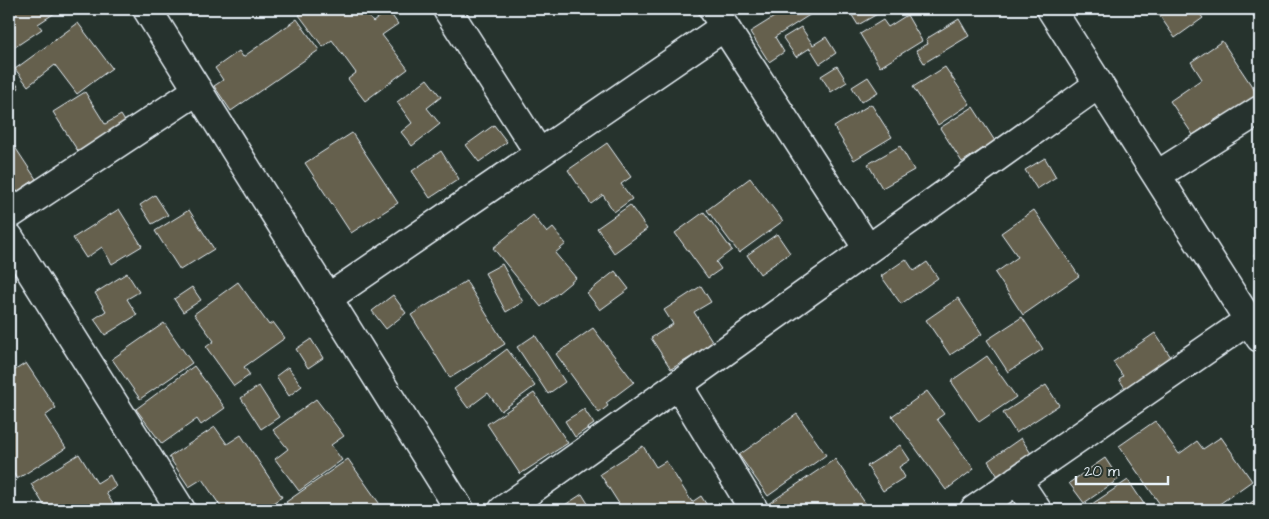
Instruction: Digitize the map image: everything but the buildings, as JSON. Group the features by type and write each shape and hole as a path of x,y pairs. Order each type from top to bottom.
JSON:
{"street":[{"path":"147,9 460,510"},
{"path":"447,9 539,153"},
{"path":"974,510 1017,480 1255,329 1051,9"},
{"path":"328,298 539,153 718,18 868,249"},
{"path":"503,510 1099,84"},
{"path":"9,215 198,90"},
{"path":"1157,175 1260,110"},
{"path":"9,237 181,510"},
{"path":"678,385 754,510"},
{"path":"1017,480 1037,510"}]}
